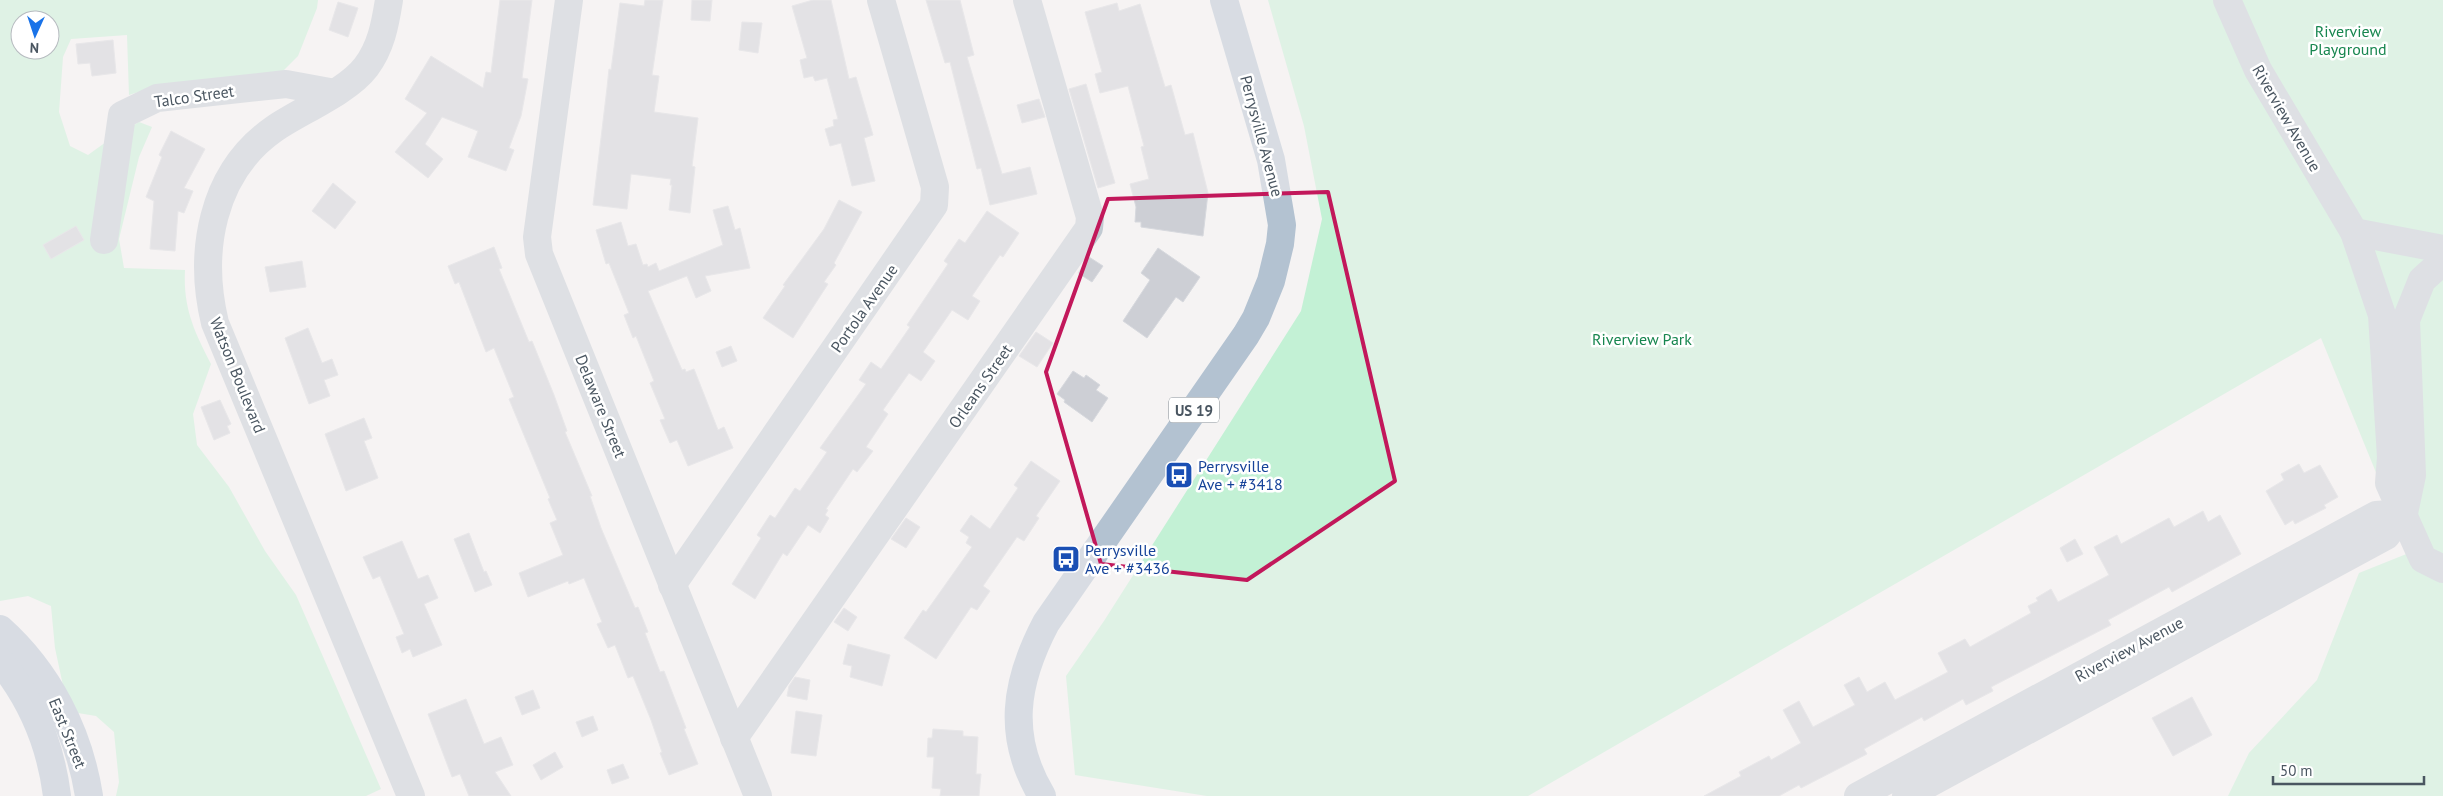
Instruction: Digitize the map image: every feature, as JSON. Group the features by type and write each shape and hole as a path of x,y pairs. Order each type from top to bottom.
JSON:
{"main road":[{"name":"Perrysville Avenue","path":"1042,796 1030,773 1020,728 1019,698 1031,653 1046,623 1246,335 1265,299 1277,262 1282,225 1276,182 1224,0"},
{"name":"East Street","path":"0,629 26,657 51,690 77,745 88,796"},
{"name":"East Street","path":"0,661 24,695 38,723 54,771 57,796"}],"street":[{"name":"Watson Boulevard","path":"388,0 380,45 365,69 335,93 274,129 252,147 233,172 218,202 209,237 206,269 209,298 215,323 411,796"},
{"name":"Delaware Street","path":"569,0 538,245 672,585 758,796"},
{"name":"Portola Avenue","path":"672,585 934,206 936,187 881,0"},
{"name":"Orleans Street","path":"734,738 1089,228 1090,217 1026,0"},
{"name":"Riverview Avenue","path":"2227,0 2258,70 2354,232 2382,315 2391,457 2389,483 2423,559 2443,569"},
{"name":"Talco Street","path":"104,240 122,115 158,98 266,86 286,84 335,93"},
{"path":"2354,232 2443,249"},
{"name":"Riverview Avenue","path":"1906,796 2386,536 2404,513 2412,475 2406,320 2422,280 2443,261"},
{"name":"Riverview Avenue","path":"1858,796 2376,515 2404,513"}],"highlighted area":[{"path":"1328,192 1395,481 1247,580 1101,564 1046,372 1108,199"}],"green space":[{"path":"0,0 318,0 317,8 298,56 278,76 157,86 129,95 127,35 71,39 63,57 59,112 70,146 88,155 113,137 139,122 152,127 139,157 119,239 124,268 185,270 186,296 191,319 199,341 211,364 193,414 197,445 229,487 265,551 296,595 381,789 366,796 116,796 119,782 114,732 96,716 78,713 64,690 55,648 51,606 28,596 0,601"},
{"name":"Riverview Park","path":"1268,0 2443,0 2443,796 2228,796 2249,753 2317,680 2359,573 2409,553 2321,338 1528,796 1207,796 1075,775 1066,676 1104,621 1301,311 1322,219 1304,126"}],"building":[{"path":"500,0 532,0 522,78 528,79 521,116 509,148 514,150 506,171 468,157 478,131 442,117 425,144 443,159 428,178 395,152 427,113 405,99 431,56 483,88 486,72 491,73"},
{"path":"645,0 663,0 652,75 659,76 654,112 698,118 692,166 695,167 690,213 669,210 671,179 631,174 627,209 593,205 609,69 611,70 620,3 644,6"},
{"path":"692,0 712,0 710,21 691,20"},
{"path":"813,0 831,0 849,79 856,77 873,135 864,138 875,181 852,186 841,143 830,146 825,129 834,126 833,120 838,119 827,78 815,81 813,76 804,78 800,60 807,58 792,6"},
{"path":"926,0 960,0 974,55 967,57 1002,174 1030,167 1037,194 990,205 981,168 977,169 950,62 945,63"},
{"path":"338,2 358,8 348,37 329,30"},
{"path":"1117,3 1119,11 1140,4 1165,87 1171,85 1185,135 1193,133 1208,193 1203,236 1141,227 1141,222 1135,222 1136,207 1130,184 1149,179 1141,147 1144,146 1128,86 1100,93 1095,74 1102,72 1085,12"},
{"path":"742,22 762,23 758,53 739,50"},
{"path":"113,40 116,73 92,76 90,63 78,64 76,44"},
{"path":"1086,84 1115,183 1098,188 1069,89"},
{"path":"1039,99 1045,117 1022,123 1017,105"},
{"path":"171,131 205,149 184,188 193,191 184,213 178,211 175,251 150,249 154,201 146,197 162,157 159,155"},
{"path":"333,183 356,202 335,229 312,211"},
{"path":"839,200 862,212 834,263 836,265 824,282 828,284 793,338 763,318 785,286 783,285 824,229"},
{"path":"728,206 735,230 740,228 750,268 705,276 711,291 696,298 687,276 648,291 682,370 685,369 686,372 694,369 718,430 724,427 733,448 688,466 677,440 670,443 660,420 665,419 650,383 654,381 636,336 633,338 624,315 629,313 609,263 606,264 596,230 621,222 628,246 636,244 643,265 647,264 648,267 656,263 659,271 723,245 713,210"},
{"path":"987,211 1019,233 1003,257 1000,255 972,296 980,301 968,320 952,310 923,352 935,361 921,381 909,373 883,410 888,414 866,447 873,451 857,472 853,469 826,509 828,510 825,515 829,518 820,533 808,525 787,556 783,553 755,599 732,584 761,538 757,535 770,515 775,518 795,488 800,491 827,452 820,448 866,384 859,380 871,362 881,369 910,327 907,325 948,264 944,261 959,239 965,243"},
{"path":"76,226 84,240 51,259 43,245"},
{"path":"494,247 502,268 499,269 529,342 532,341 554,395 567,431 565,432 592,496 590,496 601,528 635,608 638,607 648,632 645,633 660,672 664,671 698,764 669,775 660,753 662,752 651,720 633,676 628,678 615,645 608,648 597,624 602,622 584,578 569,584 568,581 528,597 519,573 563,555 550,523 557,520 548,499 550,498 509,399 514,397 494,348 486,352 459,282 455,284 448,266"},
{"path":"1158,248 1200,277 1183,302 1176,297 1147,338 1123,321 1150,280 1141,273"},
{"path":"1089,257 1103,266 1092,282 1078,273"},
{"path":"302,261 306,287 270,292 265,267"},
{"path":"308,328 322,363 332,359 338,375 324,380 330,396 309,404 285,338"},
{"path":"1036,332 1053,343 1037,367 1019,356"},
{"path":"731,346 737,361 722,367 716,352"},
{"path":"1073,371 1084,378 1086,375 1100,385 1096,390 1108,398 1092,422 1064,402 1065,400 1057,394"},
{"path":"220,400 231,424 227,426 230,433 214,440 201,407"},
{"path":"364,418 372,438 364,441 378,478 346,491 325,434"},
{"path":"1031,461 1060,481 1036,516 1039,518 1024,541 1017,537 983,586 990,591 977,610 971,607 936,659 904,638 923,610 926,612 972,547 966,543 969,537 960,531 971,515 990,529 1018,488 1014,485"},
{"path":"2299,464 2304,473 2320,465 2338,497 2324,505 2326,508 2295,524 2293,520 2285,525 2266,491 2284,480 2281,474"},
{"path":"2203,511 2208,522 2220,515 2241,554 2172,592 2169,587 2108,620 2111,625 1991,687 1993,691 1966,705 1963,699 1924,721 1922,717 1864,749 1867,754 1801,788 1799,785 1779,796 1704,796 1741,776 1739,772 1769,756 1771,760 1801,743 1783,710 1799,701 1813,727 1855,705 1844,685 1859,677 1867,692 1885,682 1895,700 1948,672 1938,653 1965,639 1970,647 2031,613 2028,606 2038,601 2036,598 2051,589 2058,602 2109,575 2094,547 2117,535 2121,544 2169,518 2174,527"},
{"path":"906,518 920,527 906,548 891,539"},
{"path":"469,533 484,572 486,571 492,585 475,592 454,539"},
{"path":"2075,539 2083,554 2067,562 2060,548"},
{"path":"402,541 418,579 428,575 438,598 424,604 442,645 413,657 410,649 402,653 396,637 404,634 380,576 373,579 363,557"},
{"path":"844,608 857,617 848,631 834,622"},
{"path":"848,644 890,655 882,686 850,677 852,666 843,664"},
{"path":"795,677 810,680 807,700 787,696 789,686"},
{"path":"533,690 540,708 522,715 515,697"},
{"path":"2192,697 2212,735 2173,756 2152,718"},
{"path":"466,699 484,744 501,737 513,765 495,772 511,796 469,796 460,774 452,777 428,714"},
{"path":"796,711 822,715 816,756 791,753"},
{"path":"593,716 598,730 582,737 576,722"},
{"path":"933,729 963,731 963,736 978,737 976,774 981,774 979,796 940,796 941,789 932,788 934,757 927,757 928,738 932,738"},
{"path":"555,752 563,767 541,780 533,765"},
{"path":"623,764 629,778 612,784 607,770"}],"place":[{"name":"Perrysville Ave + #3418","path":"1179,475"},
{"name":"Perrysville Ave + #3436","path":"1066,559"}],"park label":[{"name":"Riverview Playground","path":"2348,40"}]}
